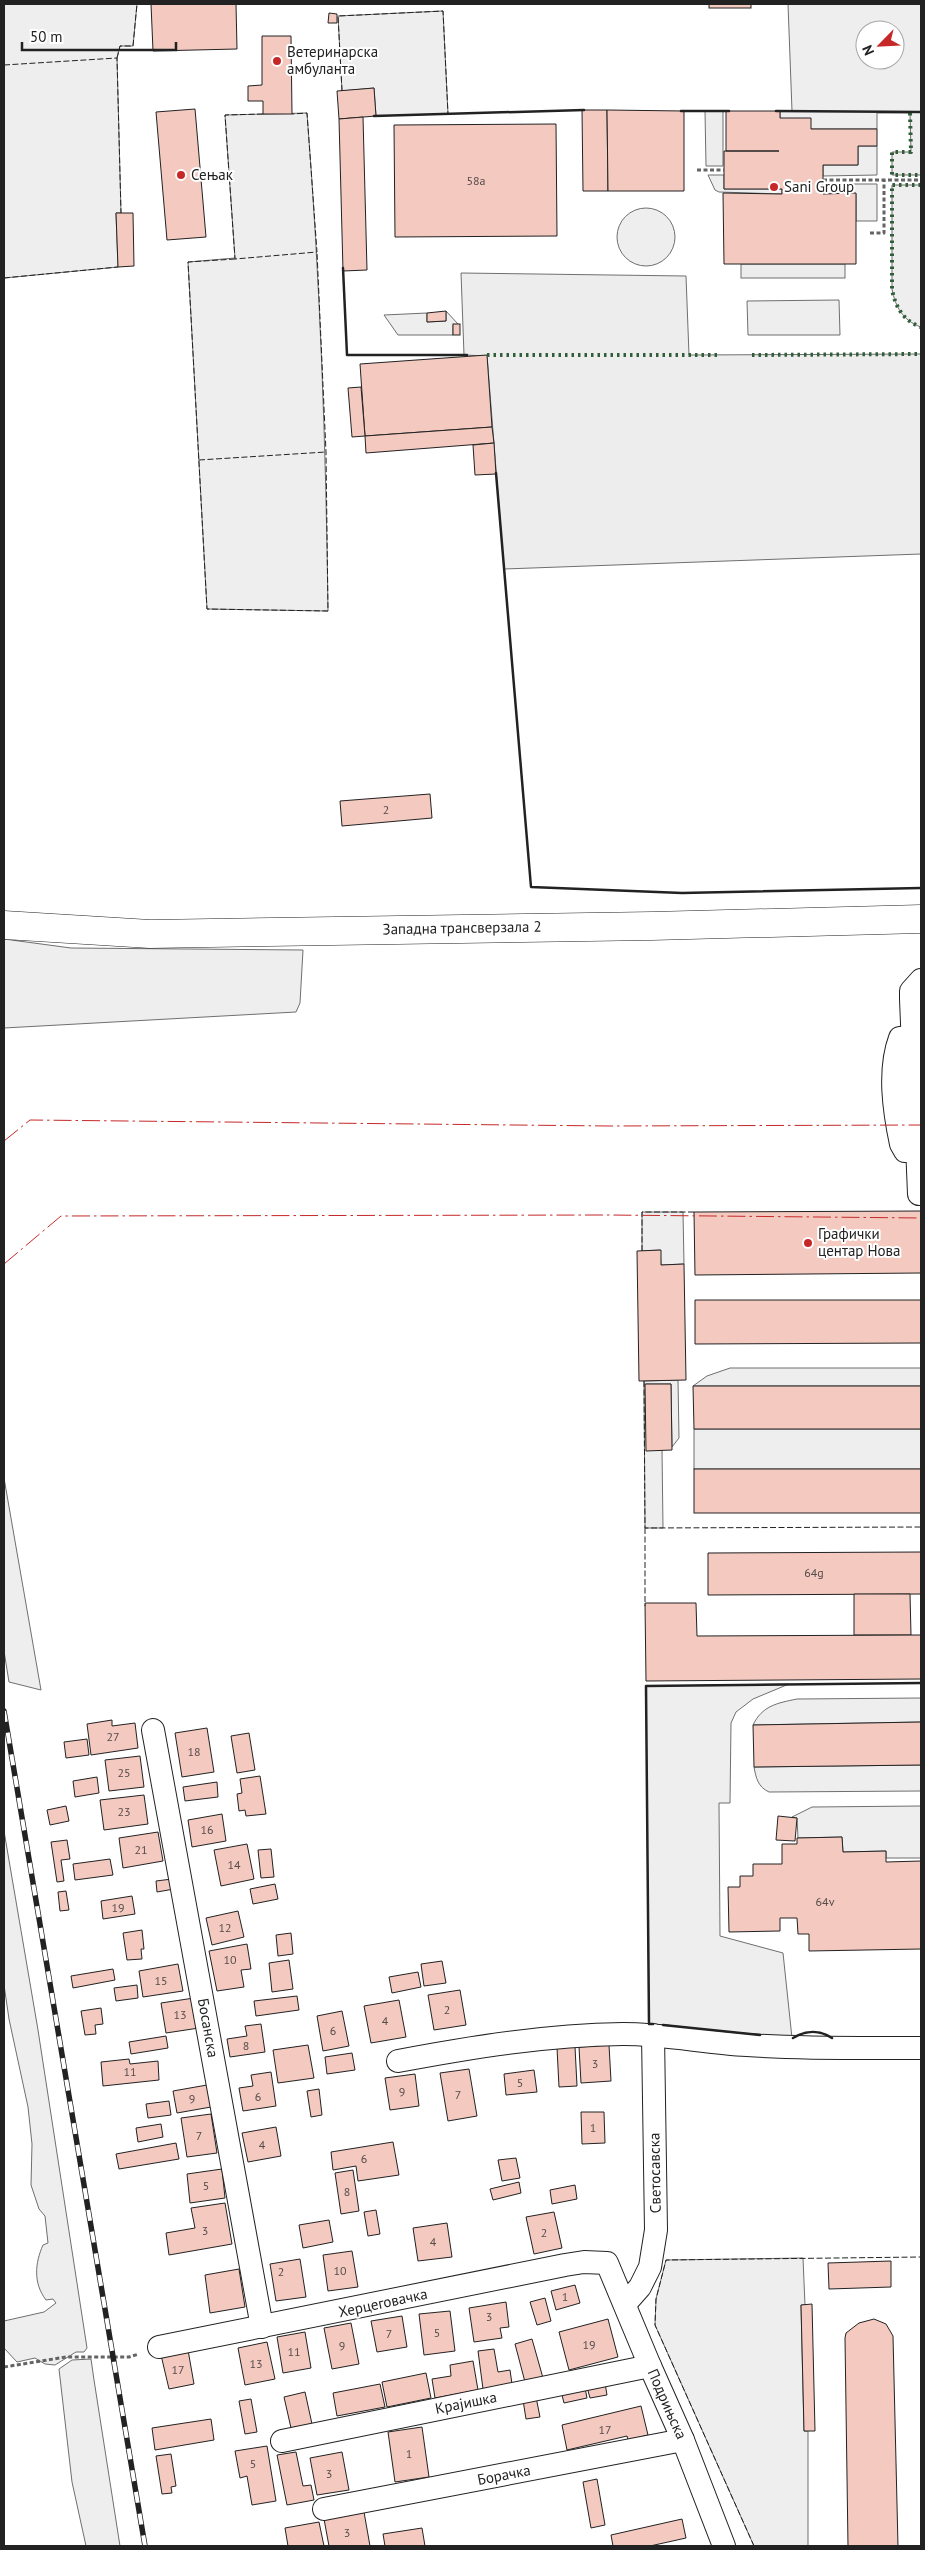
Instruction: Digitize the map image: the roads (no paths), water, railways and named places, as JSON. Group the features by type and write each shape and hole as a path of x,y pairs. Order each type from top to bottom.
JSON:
{"main road":[{"name":"Западна трансверзала 2","path":"4,925 150,934 652,926 921,919"}],"street":[{"path":"921,980 911,991 912,1037 919,1116 919,1194 921,1194"},
{"path":"912,1037 900,1038 896,1050 894,1091 901,1144 905,1151 918,1151"},
{"name":"Босанска","path":"153,1730 262,2327"},
{"path":"398,2061 496,2044 568,2037 653,2035 698,2041 776,2047 921,2048"},
{"name":"Светосавска","path":"626,2304 640,2287 650,2267 656,2230 653,2035"},
{"name":"Херцеговачка","path":"159,2347 565,2265 584,2262 607,2263"},
{"name":"Подрињска","path":"607,2263 683,2440 724,2546"},
{"name":"Крајишка","path":"282,2441 650,2366"},
{"name":"Борачка","path":"324,2509 683,2440"}],"railway":[{"path":"4,1711 145,2546"}],"place":[{"name":"Ветеринарска амбуланта","path":"277,61"},
{"name":"Сењак","path":"181,175"},
{"name":"Sani Group","path":"774,187"},
{"name":"Графички центар Нова","path":"808,1243"}]}
